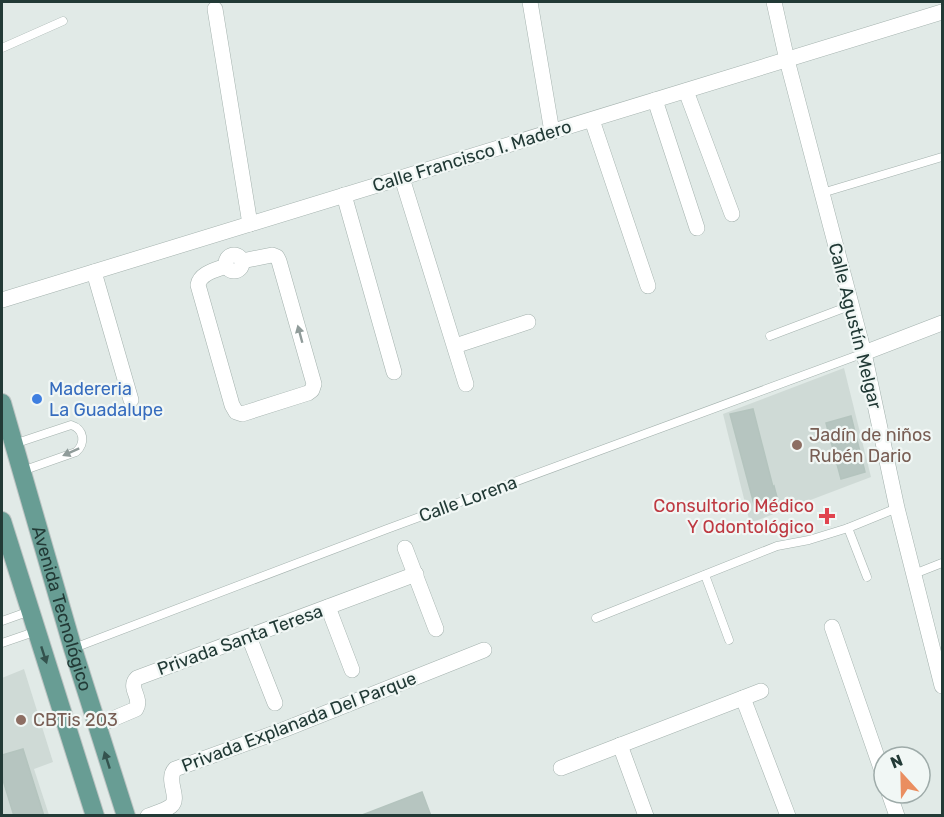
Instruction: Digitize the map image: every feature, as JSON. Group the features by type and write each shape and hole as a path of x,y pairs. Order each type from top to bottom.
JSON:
{"main road":[{"name":"Avenida Tecnológico","path":"2,403 96,726 126,816"},
{"name":"Avenida Tecnológico","path":"2,521 95,816"},
{"path":"7,539 38,529"}],"street":[{"path":"530,2 552,132"},
{"name":"Calle Agustín Melgar","path":"774,2 864,353 897,508 942,686"},
{"path":"215,9 250,224"},
{"name":"Calle Francisco I. Madero","path":"2,300 942,12"},
{"path":"686,91 732,214"},
{"path":"655,100 697,228"},
{"path":"592,120 648,286"},
{"path":"402,178 466,384"},
{"path":"344,195 394,372"},
{"path":"228,231 233,260"},
{"path":"272,255 277,257 314,384 312,390 306,394 242,414 233,409 198,285 203,276 233,260 272,255"},
{"path":"94,272 131,400"},
{"path":"455,346 528,322"},
{"path":"864,353 942,323"},
{"path":"405,548 436,628"},
{"name":"Privada Santa Teresa","path":"96,726 138,707 139,703 133,685 137,678 416,574"},
{"path":"328,607 352,670"},
{"path":"832,627 873,745"},
{"path":"249,637 275,703"},
{"name":"Privada Explanada Del Parque","path":"148,816 173,804 171,776 175,769 283,730 484,651"},
{"path":"561,768 761,691"},
{"path":"743,698 788,816"},
{"path":"620,745 646,816"}],"lane":[{"path":"2,48 63,21"},
{"path":"822,193 942,157"},
{"path":"770,336 852,305"},
{"name":"Calle Lorena","path":"73,649 441,509 864,353"},
{"path":"14,444 71,425 76,427 82,436 83,441 76,452 22,471"},
{"path":"596,618 777,546 809,540 848,528 897,508"},
{"path":"848,528 867,577"},
{"path":"914,574 942,563"},
{"path":"705,574 729,640"},
{"path":"2,621 30,611"},
{"path":"2,643 37,632"}],"shaded area":[{"name":"Jadín de niños Rubén Dario","path":"844,368 871,477 750,523 723,414"},
{"name":"CBTis 203","path":"24,669 53,762 34,769 49,815 2,816 2,678"}],"building":[{"path":"753,409 778,501 755,508 730,414"},
{"path":"851,416 865,472 841,479 826,423"},
{"path":"23,749 44,816 14,816 2,777 2,755"},
{"path":"422,792 431,816 362,815"}],"place":[{"name":"Madereria La Guadalupe","path":"37,399"},
{"name":"Jadín de niños Rubén Dario","path":"797,445"},
{"name":"Consultorio Médico Y Odontológico","path":"827,516"},
{"name":"CBTis 203","path":"21,720"}]}
